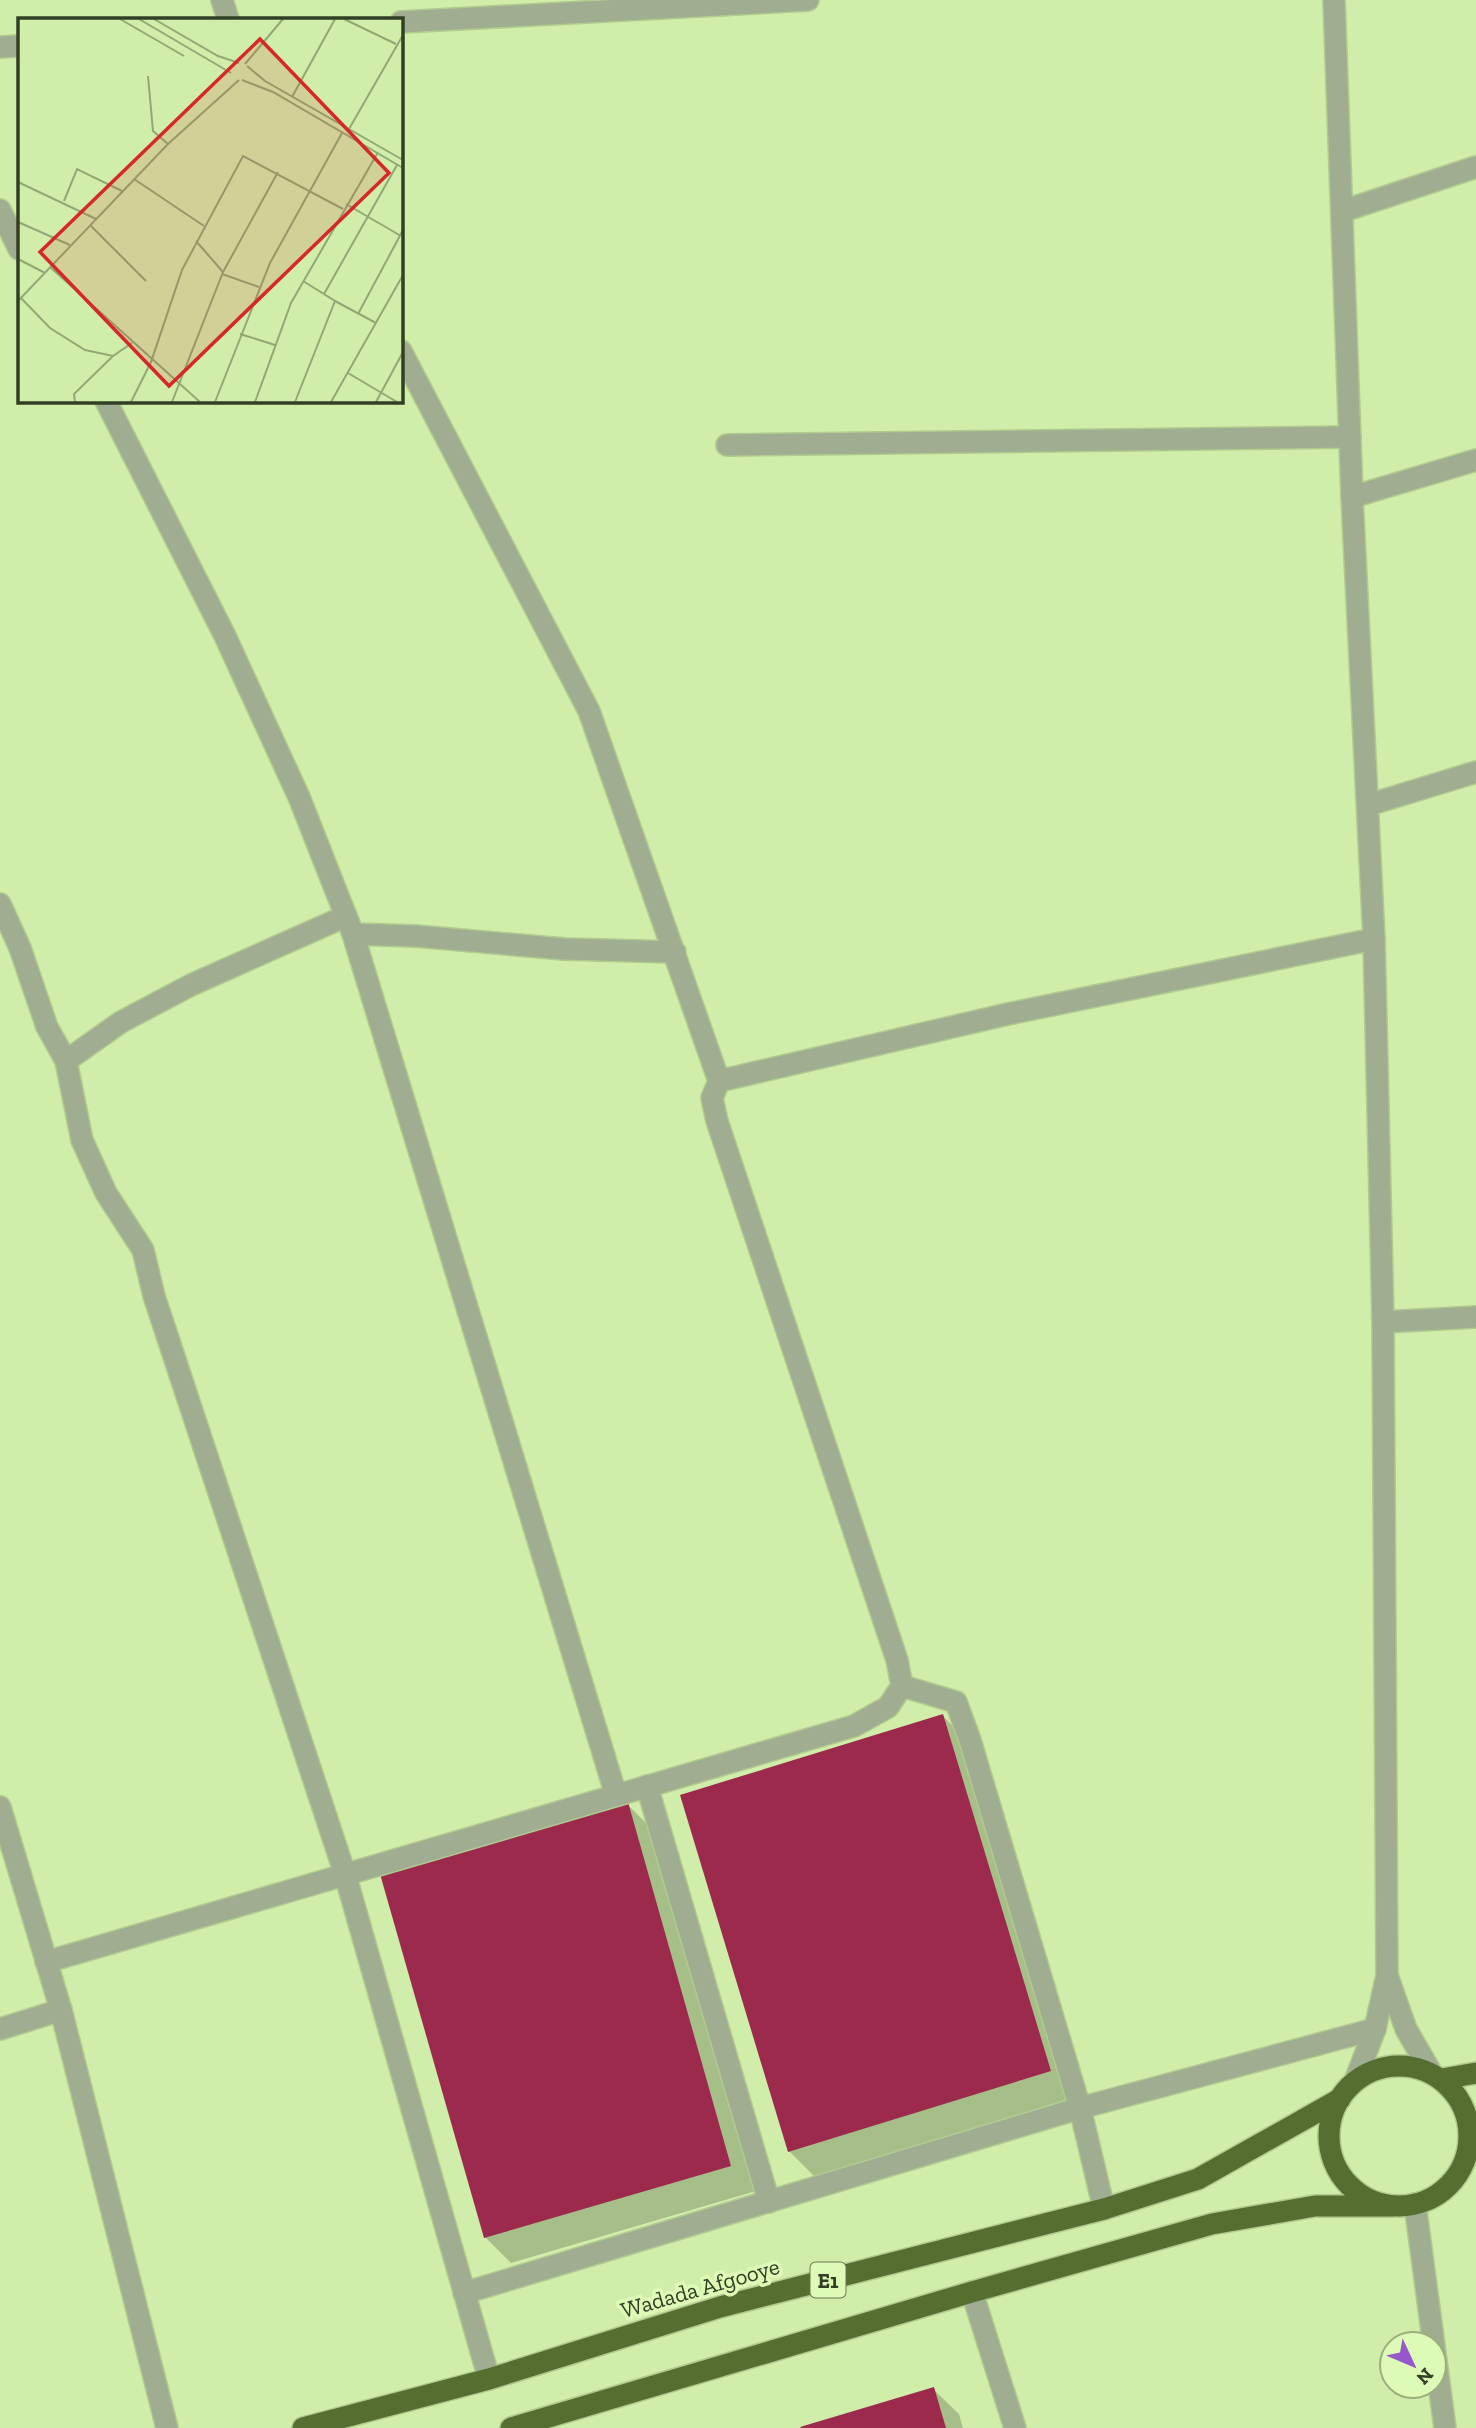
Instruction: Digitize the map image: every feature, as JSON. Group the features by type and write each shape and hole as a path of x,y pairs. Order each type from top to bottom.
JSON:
{"highway":[{"path":"1454,2181 1465,2161 1470,2139 1468,2116 1457,2095 1437,2076 1421,2068 1399,2065 1376,2069 1355,2081 1339,2099 1330,2121 1329,2145 1336,2167 1350,2186 1370,2200 1393,2206 1415,2204 1436,2196 1476,2166"},
{"path":"1437,2076 1476,2073"},
{"name":"Wadada Afgooye","path":"303,2428 489,2379 720,2307 1104,2209 1198,2179 1339,2099"},
{"name":"E1","path":"511,2428 1212,2224 1315,2206 1393,2206"}],"street":[{"path":"222,0 228,18"},
{"path":"402,22 447,10 808,0"},
{"path":"1334,0 1352,497 1374,939 1383,1322 1387,1975 1375,2029 1355,2081"},
{"path":"0,47 18,46"},
{"path":"1343,211 1476,167"},
{"path":"0,210 18,247"},
{"path":"46,1962 854,1726 888,1707 902,1686 897,1660 717,1121 712,1098 719,1081 589,711 402,353"},
{"path":"107,402 231,649 299,797 349,925 615,1795"},
{"path":"727,445 1350,437"},
{"path":"1352,497 1476,460"},
{"path":"1368,806 1476,772"},
{"path":"0,904 20,948 47,1027 66,1060 82,1140 106,1193 143,1251 154,1296 345,1874 489,2379"},
{"path":"66,1060 121,1022 191,985 349,925 415,936 564,949 675,952"},
{"path":"719,1081 1008,1014 1374,939"},
{"path":"1383,1322 1476,1317"},
{"path":"902,1686 956,1702 971,1740 1080,2109 1104,2209"},
{"path":"647,1786 769,2202"},
{"path":"0,1807 61,2010 167,2428"},
{"path":"1387,1975 1406,2029 1437,2076"},
{"path":"0,2029 61,2010"},
{"path":"464,2293 1080,2109 1375,2029"},
{"path":"1415,2204 1445,2428"},
{"path":"972,2292 1014,2428"}],"building":[{"path":"943,1714 1051,2071 788,2152 680,1795"},
{"path":"628,1802 731,2166 484,2238 380,1874"},
{"path":"934,2387 946,2428 800,2427"}]}
